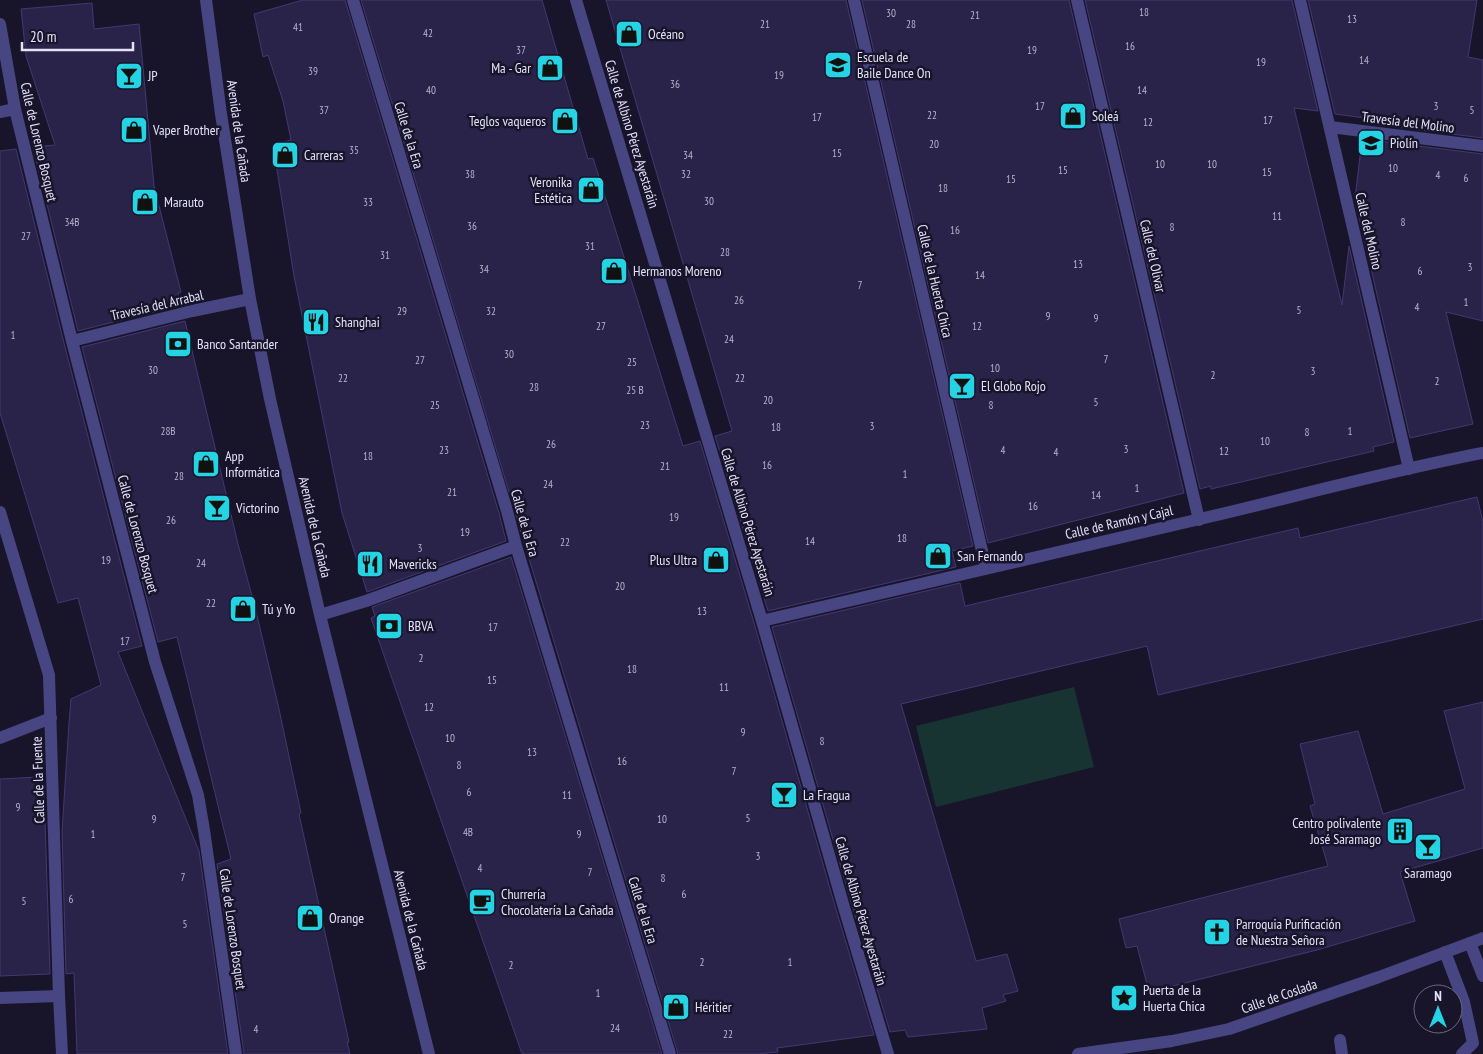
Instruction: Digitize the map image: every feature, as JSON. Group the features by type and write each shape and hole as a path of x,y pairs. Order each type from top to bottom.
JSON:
{"street":[{"name":"Avenida de la Cañada","path":"206,0 221,114 250,299 293,504 429,1054"},
{"name":"Calle de la Era","path":"352,0 670,1054"},
{"name":"Calle de Albino Pérez Ayestaráin","path":"576,0 762,622 842,904 888,1054"},
{"name":"Calle de la Huerta Chica","path":"854,0 986,568"},
{"name":"Calle del Olivar","path":"1077,0 1199,520"},
{"name":"Calle del Molino","path":"1300,0 1408,469"},
{"name":"Calle de Lorenzo Bosquet","path":"0,24 15,109 72,341 155,662 198,795 236,1054"},
{"path":"0,112 15,109"},
{"name":"Travesía del Molino","path":"1330,127 1483,146"},
{"name":"Travesía del Arrabal","path":"72,341 192,311 250,299"},
{"name":"Calle de Ramón y Cajal","path":"762,622 1483,452"},
{"name":"Calle de la Fuente","path":"0,512 49,675 62,1054"},
{"path":"320,615 366,601 516,546"},
{"path":"0,738 51,718"},
{"name":"Calle de Coslada","path":"1078,1054 1172,1041 1229,1029 1483,938"},
{"path":"1470,943 1483,976"},
{"path":"1445,952 1464,1002 1473,1043 1462,1054"},
{"path":"0,998 59,996"},
{"path":"1340,1040 1342,1054"}],"green space":[{"path":"1074,687 1094,767 936,807 916,726"}],"building":[{"path":"303,0 345,0 506,541 367,592 342,513 294,276 273,145 291,140 283,101 268,55 263,57 254,14"},
{"path":"361,0 542,0 588,159 593,158 683,446 700,441 874,1035 777,1048 778,1052 758,1054 678,1054"},
{"path":"606,0 846,0 973,546 952,551 956,567 768,611 715,436 732,431"},
{"path":"862,0 1069,0 1184,493 988,543"},
{"path":"1085,0 1292,0 1318,111 1294,108 1342,305 1349,246 1394,442 1373,447 1374,451 1211,489 1211,486 1200,489"},
{"path":"1308,0 1477,0 1468,57 1483,60 1483,138 1364,123 1365,118 1335,114"},
{"path":"92,3 94,29 139,24 154,186 181,292 178,293 181,305 78,331 33,147 55,145 26,56 21,9"},
{"path":"1362,139 1483,154 1483,321 1446,312 1473,424 1410,438 1355,199"},
{"path":"16,149 142,646 118,652 199,851 228,1054 77,1054 74,973 66,974 62,832 69,723 71,699 101,685 78,598 58,603 0,413 0,151"},
{"path":"185,321 279,709 301,813 299,814 349,1042 347,1042 350,1054 244,1054 217,864 231,859 177,637 158,642 82,347"},
{"path":"1477,497 1483,522 1483,619 1158,695 1147,646 901,704 976,961 1007,954 1018,991 1003,995 1006,1001 982,1008 987,1029 908,1037 905,1030 890,1032 772,627 960,583 965,606 1298,528 1300,538"},
{"path":"511,557 662,1054 522,1054 371,618 375,616 372,607"},
{"path":"1483,702 1483,848 1400,872 1415,921 1317,950 1149,992 1137,946 1126,948 1119,919 1328,866 1310,806 1315,804 1300,744 1358,731 1383,814 1465,789 1444,711"},
{"path":"38,777 44,791 50,974 0,976 0,779"}],"place":[{"name":"Océano","path":"629,34"},
{"name":"Escuela de Baile Dance On","path":"838,65"},
{"name":"Ma - Gar","path":"550,68"},
{"name":"JP","path":"129,76"},
{"name":"Soleá","path":"1073,116"},
{"name":"Teglos vaqueros","path":"565,121"},
{"name":"Vaper Brother","path":"134,130"},
{"name":"Piolín","path":"1371,143"},
{"name":"Carreras","path":"285,155"},
{"name":"Veronika Estética","path":"591,190"},
{"name":"Marauto","path":"145,202"},
{"name":"Hermanos Moreno","path":"614,271"},
{"name":"Shanghai","path":"316,322"},
{"name":"Banco Santander","path":"178,344"},
{"name":"El Globo Rojo","path":"962,386"},
{"name":"App Informática","path":"206,464"},
{"name":"Victorino","path":"217,508"},
{"name":"San Fernando","path":"938,556"},
{"name":"Plus Ultra","path":"716,560"},
{"name":"Mavericks","path":"370,564"},
{"name":"Tú y Yo","path":"243,609"},
{"name":"BBVA","path":"389,626"},
{"name":"La Fragua","path":"784,795"},
{"name":"Centro polivalente José Saramago","path":"1400,831"},
{"name":"Saramago","path":"1428,847"},
{"name":"Churrería Chocolatería La Cañada","path":"482,902"},
{"name":"Orange","path":"310,918"},
{"name":"Parroquia Purificación de Nuestra Señora","path":"1217,932"},
{"name":"Puerta de la Huerta Chica","path":"1124,998"},
{"name":"Héritier","path":"676,1007"}]}
